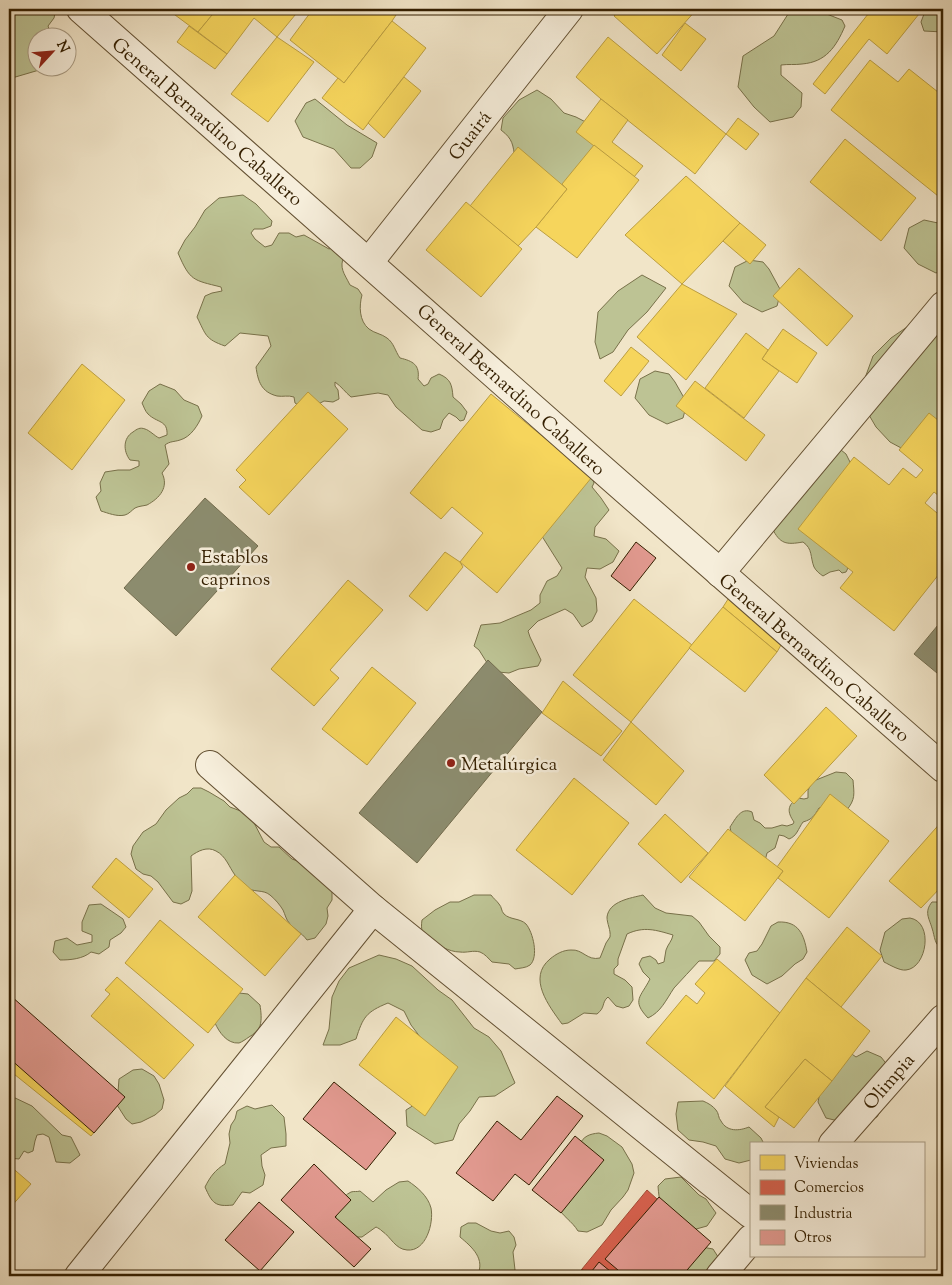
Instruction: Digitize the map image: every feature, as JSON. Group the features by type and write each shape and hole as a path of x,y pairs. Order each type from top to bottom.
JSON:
{"street":[{"name":"General Bernardino Caballero","path":"81,9 943,768"},
{"name":"Guairá","path":"369,262 569,9"},
{"path":"720,573 943,306"},
{"path":"210,765 373,909 750,1213"},
{"path":"79,1276 373,909"},
{"name":"Olimpia","path":"836,1142 943,1019"},
{"path":"720,1276 750,1240"}],"green space":[{"path":"9,9 56,9 49,28 28,28 28,73 12,78 9,77"},
{"path":"814,9 842,20 845,26 834,47 824,57 810,63 781,65 781,75 802,93 801,107 793,117 770,122 754,107 738,87 743,56 774,36 790,11"},
{"path":"930,9 943,9 943,32 924,31 921,22 924,14"},
{"path":"537,90 551,99 564,113 599,129 602,147 569,184 556,189 515,159 512,143 501,130 503,118 519,100"},
{"path":"315,99 347,125 377,143 372,157 360,168 351,168 334,149 303,137 295,121 306,103"},
{"path":"243,195 256,204 272,221 271,226 263,229 254,229 251,233 265,247 272,245 279,233 289,233 296,237 304,235 329,249 334,247 344,256 342,267 344,274 350,285 358,289 362,295 360,304 363,322 371,330 389,340 400,358 415,364 418,370 418,379 424,386 428,384 431,378 439,374 446,378 451,386 453,397 467,412 464,420 460,421 449,413 443,420 440,429 431,432 422,430 396,407 388,395 378,393 351,397 335,382 339,399 333,402 324,401 305,409 295,403 294,397 277,396 267,392 261,385 256,367 271,346 268,336 240,333 225,346 207,336 197,317 205,296 222,291 221,287 198,281 194,278 189,274 178,253 205,210 219,198"},
{"path":"924,220 938,223 943,230 943,270 936,273 918,264 904,248 909,228"},
{"path":"749,260 763,262 769,269 781,291 777,306 762,312 743,302 729,286 735,267"},
{"path":"642,275 666,288 647,312 628,330 613,352 600,359 595,342 598,312 618,291"},
{"path":"930,326 943,333 943,450 935,454 918,457 890,442 876,427 862,403 865,378 873,356 891,338 907,327"},
{"path":"655,371 669,374 675,382 687,403 683,418 667,424 649,415 635,398 640,379"},
{"path":"160,384 175,390 184,400 198,406 202,416 188,436 165,445 169,464 162,473 164,487 156,499 147,505 135,508 125,515 101,511 96,497 101,491 100,483 105,472 130,470 139,466 139,461 130,460 126,453 125,445 127,438 137,429 142,428 159,438 167,435 164,424 151,417 142,403 149,391"},
{"path":"836,446 846,454 850,462 850,564 846,572 842,573 839,570 823,576 814,567 810,550 803,542 784,542 772,528"},
{"path":"592,477 594,483 592,487 609,510 595,527 594,536 606,539 619,551 613,562 600,569 587,568 585,577 596,598 597,611 592,621 582,627 573,614 565,609 538,621 528,631 541,660 538,666 519,669 509,673 498,672 489,666 479,650 474,646 481,625 500,623 531,610 540,603 540,595 547,581 557,576 562,568 521,503"},
{"path":"836,772 846,773 853,780 853,800 846,811 824,807 819,808 813,817 803,822 792,838 789,839 779,835 775,848 767,853 765,861 731,832 730,827 734,820 745,811 752,812 754,820 765,828 793,824 794,822 789,812 792,803 798,798 808,798 808,790 812,783"},
{"path":"193,788 201,788 224,801 230,807 246,813 252,819 264,842 271,847 279,847 292,859 300,862 328,883 332,892 332,900 327,908 326,924 315,938 307,940 294,928 274,898 267,893 244,886 222,856 213,850 203,850 191,856 192,891 189,900 181,904 173,902 151,876 143,874 136,869 131,854 133,846 143,832 156,824 166,810"},
{"path":"474,895 491,895 500,905 504,914 526,924 531,933 535,951 530,965 515,969 509,964 492,962 480,952 454,951 434,944 427,939 422,931 422,920 450,902 459,902"},
{"path":"643,895 655,908 666,913 692,916 720,947 720,954 714,961 699,961 674,988 660,1009 648,1018 640,1007 639,999 650,979 643,972 639,964 642,958 650,956 658,964 664,962 666,950 673,935 645,929 627,934 618,959 618,965 614,969 614,974 625,980 632,987 633,1000 629,1006 623,1008 616,1006 608,997 597,1014 584,1013 568,1023 562,1024 542,992 540,975 543,967 555,955 568,950 579,951 592,958 600,958 610,937 607,917 612,907 621,901"},
{"path":"932,902 943,902 943,949 936,943 929,918 928,909"},
{"path":"101,904 123,919 126,927 121,933 110,940 109,947 99,954 91,952 80,958 60,960 53,952 55,941 67,938 77,945 92,942 92,935 82,931 82,922 89,905"},
{"path":"910,918 918,921 922,928 925,936 925,945 919,962 913,967 904,970 884,962 880,950 885,932 902,919"},
{"path":"778,922 791,924 799,930 807,952 803,959 782,976 767,984 752,975 745,960 749,953 757,951 771,926"},
{"path":"379,955 396,959 412,966 452,1000 474,1028 489,1037 501,1051 515,1083 495,1096 479,1097 459,1124 453,1140 435,1144 407,1126 406,1110 435,1092 427,1046 411,1025 404,1011 388,1003 366,1016 356,1039 340,1045 323,1045 329,1029 332,997 339,981 349,968"},
{"path":"239,993 248,994 260,1005 261,1018 260,1026 253,1035 239,1043 235,1043 221,1034 215,1023"},
{"path":"842,1047 856,1057 867,1051 881,1057 892,1071 886,1102 877,1117 859,1126 826,1118 818,1102 821,1087"},
{"path":"142,1069 154,1076 159,1084 164,1100 162,1109 155,1115 132,1124 126,1119 117,1105 119,1079 133,1070"},
{"path":"9,1093 11,1096 32,1106 62,1135 71,1137 80,1155 70,1163 56,1162 49,1137 43,1134 37,1135 33,1151 28,1153 24,1151 19,1159 9,1158"},
{"path":"703,1101 715,1109 726,1127 737,1130 749,1127 763,1142 750,1142 750,1160 739,1163 725,1159 716,1146 689,1140 678,1130 676,1114 678,1102"},
{"path":"272,1105 284,1117 286,1146 271,1148 261,1155 265,1175 263,1185 250,1193 242,1192 233,1205 215,1203 205,1187 213,1174 225,1164 230,1143 231,1125 237,1111 247,1106 255,1109"},
{"path":"599,1133 607,1136 622,1147 632,1164 634,1173 628,1190 611,1210 602,1225 587,1232 578,1231 557,1206 579,1145 587,1136"},
{"path":"681,1177 699,1195 706,1199 716,1213 707,1226 689,1231 670,1218 663,1209 658,1186 665,1179"},
{"path":"408,1181 425,1196 430,1204 432,1214 430,1228 424,1242 414,1249 407,1250 399,1247 376,1227 362,1237 353,1237 335,1221 342,1201 351,1192 360,1191 373,1202 386,1190 399,1182"},
{"path":"468,1223 476,1223 491,1231 500,1233 509,1231 514,1237 516,1245 513,1252 515,1270 519,1276 477,1276 480,1264 479,1259 473,1249 460,1237 461,1227"},
{"path":"702,1247 713,1249 722,1263 714,1276 657,1276 665,1265"}],"building: Viviendas":[{"path":"167,9 217,9 198,32"},
{"path":"217,9 300,9 277,37 254,18 227,54 198,32"},
{"path":"313,9 400,9 344,83 290,40"},
{"path":"620,9 697,9 657,54 614,16"},
{"path":"872,9 923,9 887,54 869,39 825,94 813,84"},
{"path":"392,21 426,48 363,130 322,98 338,78 344,83"},
{"path":"685,23 706,39 681,71 662,55"},
{"path":"189,26 227,54 215,69 177,42"},
{"path":"277,37 314,62 268,122 231,94"},
{"path":"608,37 726,134 695,174 576,77"},
{"path":"870,60 898,82 909,69 943,96 943,200 831,110"},
{"path":"404,77 421,91 384,138 368,123"},
{"path":"601,99 628,120 612,142 643,166 634,177 576,132"},
{"path":"738,118 759,134 746,150 726,134"},
{"path":"845,139 916,198 881,241 810,182"},
{"path":"594,145 639,180 577,258 536,227 567,189 562,184"},
{"path":"518,147 567,189 518,246 470,206"},
{"path":"686,176 740,223 682,284 625,235"},
{"path":"466,202 522,249 481,297 426,250"},
{"path":"740,223 766,245 750,264 723,241"},
{"path":"799,268 853,316 827,346 773,296"},
{"path":"682,284 737,314 686,380 637,337"},
{"path":"783,329 817,353 797,383 762,359"},
{"path":"746,333 768,350 762,359 779,371 744,418 705,388"},
{"path":"631,347 649,361 621,396 604,381"},
{"path":"82,364 125,400 72,470 28,433"},
{"path":"695,381 765,435 746,461 676,406"},
{"path":"308,392 348,429 269,515 239,487 246,480 236,470"},
{"path":"491,394 592,477 497,593 460,562 483,533 452,507 441,519 410,493"},
{"path":"929,413 943,424 943,499 934,492 925,503 943,518 943,569 894,631 840,588 853,572 798,529 854,457 889,485 903,468 916,478 923,470 899,450"},
{"path":"445,552 460,562 463,567 427,611 409,596"},
{"path":"348,580 383,610 330,670 339,678 314,706 271,669"},
{"path":"732,593 785,638 777,652 723,607"},
{"path":"634,599 692,645 631,722 573,675"},
{"path":"723,607 777,652 745,692 689,648"},
{"path":"372,667 416,703 367,765 322,729"},
{"path":"563,681 622,731 601,756 542,713"},
{"path":"826,707 857,736 794,804 764,775"},
{"path":"631,722 684,771 656,805 603,760"},
{"path":"574,778 629,823 572,895 516,850"},
{"path":"830,794 889,841 829,918 778,878 783,871 777,867"},
{"path":"665,814 708,853 681,883 638,844"},
{"path":"943,820 943,885 921,908 889,881"},
{"path":"728,829 783,871 745,921 689,877"},
{"path":"116,858 153,889 129,918 92,887"},
{"path":"235,875 301,934 265,976 198,917"},
{"path":"160,920 243,989 208,1033 125,963"},
{"path":"847,927 882,956 841,1007 806,978"},
{"path":"717,959 780,1013 714,1099 646,1043 686,995 697,1004 705,993 695,984"},
{"path":"117,977 194,1045 164,1079 91,1016 110,994 105,990"},
{"path":"806,978 870,1031 832,1081 805,1059 765,1107 779,1117 774,1127 725,1086"},
{"path":"9,1005 57,1043 53,1054 117,1105 91,1136 9,1070"},
{"path":"396,1017 458,1067 425,1116 359,1065"},
{"path":"805,1059 832,1081 794,1128 765,1107"},
{"path":"9,1165 31,1184 9,1209"}],"building: Comercios":[{"path":"647,1190 686,1225 683,1248 658,1276 590,1276 582,1269"},
{"path":"582,1269 590,1276 576,1276"}],"building: Industria":[{"name":"Establos caprinos","path":"205,498 258,546 176,636 124,588"},
{"path":"943,619 943,678 914,654"},
{"name":"Metalúrgica","path":"488,660 542,712 417,863 359,813"}],"building: Otros":[{"path":"636,542 656,558 630,591 611,576"},
{"path":"11,996 125,1097 94,1133 9,1058 9,999"},
{"path":"334,1082 396,1133 366,1170 303,1119"},
{"path":"557,1096 583,1116 529,1185 515,1174 493,1201 456,1173 497,1121 521,1140"},
{"path":"575,1136 604,1160 561,1213 532,1190"},
{"path":"314,1164 351,1200 335,1217 371,1249 354,1267 281,1200"},
{"path":"659,1197 711,1242 682,1276 625,1276 605,1259"},
{"path":"259,1202 294,1232 260,1271 225,1240"},
{"path":"599,1262 616,1276 588,1276"}],"place":[{"name":"Establos caprinos","path":"191,567"},
{"name":"Metalúrgica","path":"451,763"}]}
